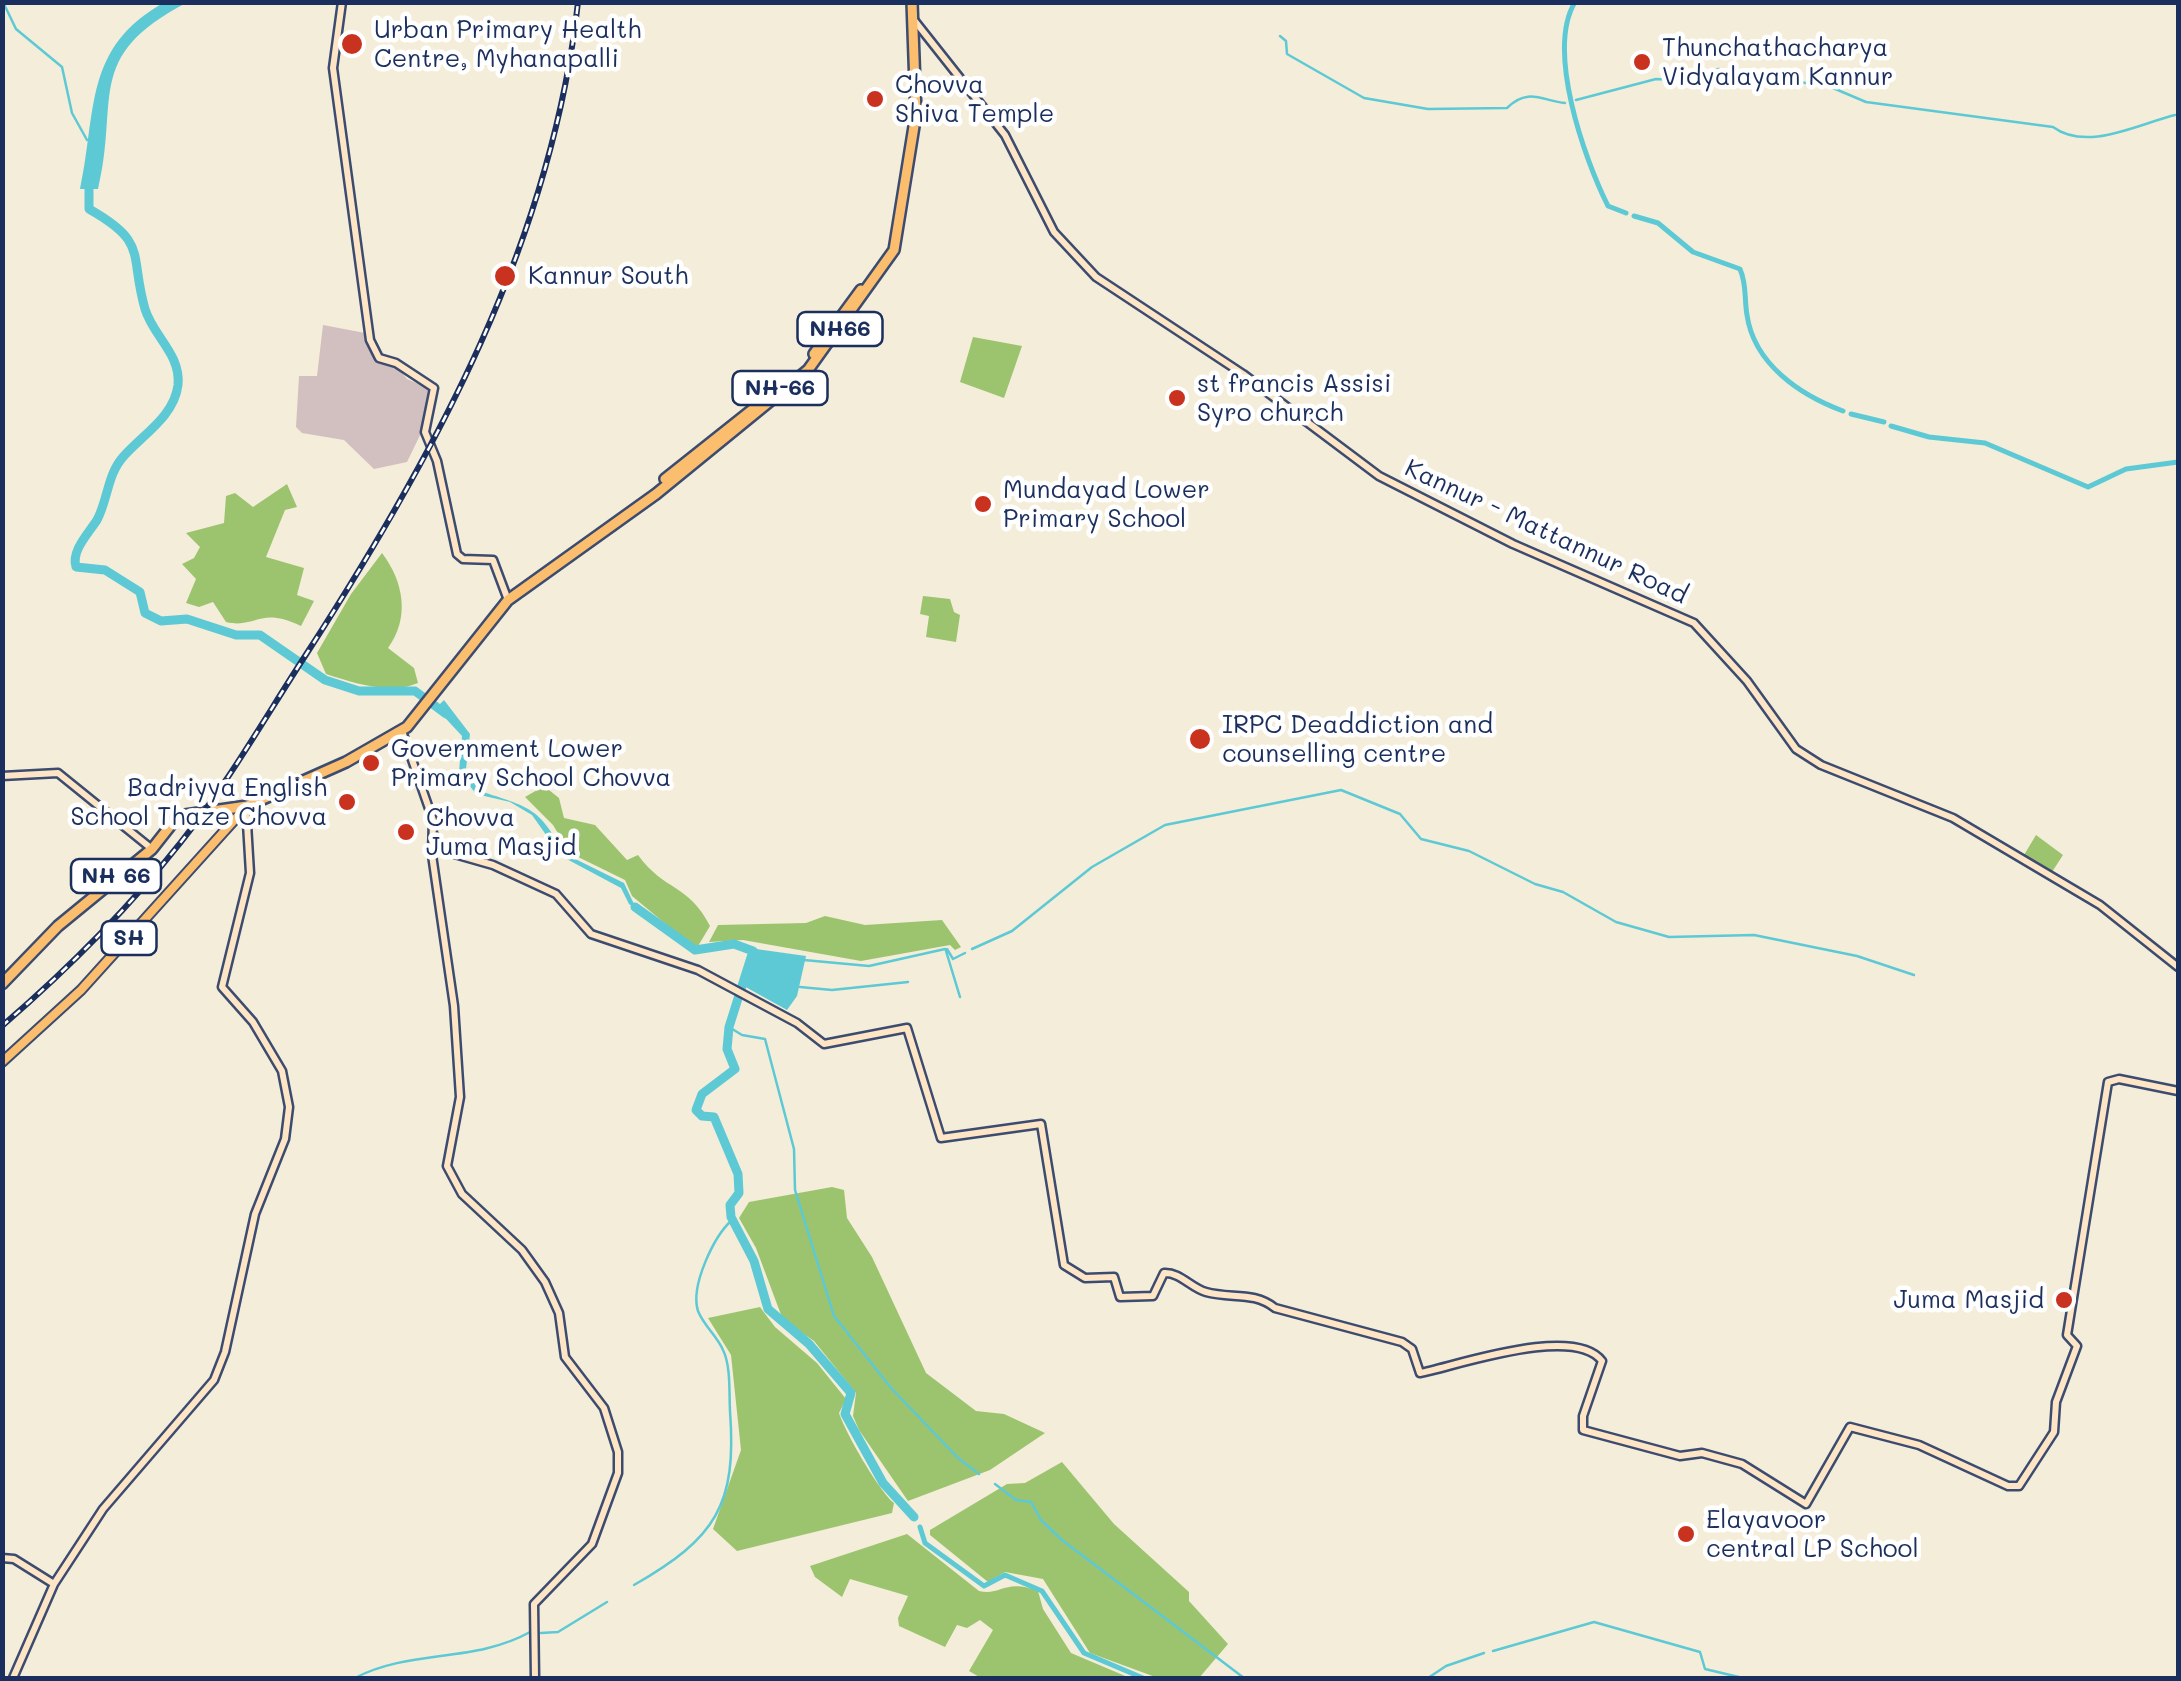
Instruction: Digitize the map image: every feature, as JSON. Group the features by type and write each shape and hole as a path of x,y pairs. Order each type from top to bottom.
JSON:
{"highway":[{"name":"NH66","path":"247,806 402,731 508,600 808,370 892,257 897,205 916,114 912,2"},
{"name":"NH 66","path":"2,984 58,926 152,849 187,812 227,812 247,806"}],"main road":[{"path":"342,2 334,68 370,340 379,358 396,363 434,388 426,432 437,460 457,554 493,560 508,600"},
{"name":"Kannur - Mattannur Road","path":"914,20 1006,135 1054,232 1084,266 1243,374 1379,476 1513,544 1694,623 1747,680 1796,750 1822,765 1953,818 2100,905 2178,967"},
{"path":"916,40 931,37"},
{"path":"402,731 434,835 432,855 451,978 460,1078 446,1166 462,1194 522,1250 545,1282 560,1313 565,1358 604,1408 618,1452 618,1473 592,1544 534,1604 534,1678"},
{"path":"2,776 58,774 152,849"},
{"path":"13,1678 54,1584 142,1460 214,1380 225,1352 255,1214 285,1139 289,1107 282,1071 244,1008 222,987 250,873 247,806"},
{"name":"SH","path":"2,1062 81,990 247,806"},
{"path":"434,835 451,853 546,888 592,934 693,968 830,1046 907,1028 942,1138 1041,1124 1064,1265 1085,1278 1114,1277 1120,1296 1154,1296 1164,1273 1172,1272 1199,1290 1222,1296 1258,1297 1275,1308 1402,1342 1412,1349 1420,1373 1492,1352 1553,1347 1594,1354 1601,1359 1601,1369 1583,1416 1583,1430 1680,1456 1702,1453 1742,1464 1806,1504 1850,1428 1920,1445 2008,1486 2020,1486 2052,1436 2056,1402 2076,1355 2076,1346 2067,1335 2108,1082 2119,1078 2178,1091"},
{"path":"2,1558 14,1559 54,1584"}],"shaded area":[{"path":"323,325 365,333 376,361 397,367 407,379 430,389 424,427 407,462 374,469 344,440 302,433 296,427 299,376 317,376"}],"green space":[{"path":"973,337 1022,346 1004,398 960,382"},
{"path":"287,484 297,507 285,510 266,557 304,568 297,595 314,601 301,626 276,618 226,622 213,602 199,607 186,603 196,579 182,564 194,558 200,547 186,533 224,523 226,496 235,493 253,507"},
{"path":"382,553 402,600 399,625 388,648 414,668 418,683 396,688 326,674 317,653 351,594"},
{"path":"923,596 950,599 954,612 960,615 956,642 926,637 929,616 920,614"},
{"path":"544,786 559,798 564,818 595,825 627,860 638,855 693,902 710,926 698,946 692,946 632,896 625,880 570,853 553,825 525,797"},
{"path":"2036,835 2063,855 2052,872 2024,855"},
{"path":"825,916 865,925 942,920 961,947 955,950 950,945 861,961 743,940 709,942 718,925 806,923"},
{"path":"832,1187 844,1190 847,1218 872,1257 926,1373 976,1411 1004,1414 1045,1433 990,1470 908,1501 859,1430 853,1416 856,1393 814,1341 783,1320 756,1248 739,1218 749,1202"},
{"path":"760,1307 775,1327 817,1363 846,1399 839,1413 842,1422 894,1503 892,1513 737,1551 713,1529 741,1450 731,1355 708,1318"},
{"path":"1062,1462 1114,1524 1189,1592 1189,1601 1228,1644 1199,1678 1158,1678 1090,1653 1043,1579 1005,1572 988,1582 930,1535 930,1530 1007,1484 1025,1483"},
{"path":"907,1534 979,1591 1018,1586 1038,1591 1043,1609 1071,1653 1130,1678 981,1678 969,1671 993,1630 980,1620 967,1628 957,1625 945,1647 899,1626 898,1618 908,1596 850,1579 842,1597 815,1577 810,1566"}],"water":[{"path":"165,2 186,3 132,42 119,62 108,105 98,189 80,189 98,83 107,60 139,20"},
{"path":"444,700 470,734 466,769 480,791 510,801 539,817 563,853 624,883 634,904 670,927 668,934 629,904 621,888 561,856 532,815 510,802 476,794 459,772 462,736 436,708"},
{"path":"756,949 806,956 797,996 787,1010 742,985"}],"waterway":[{"path":"3,2 16,29 62,67 72,113 87,140"},
{"path":"1575,2 1567,23 1565,47 1566,75 1579,133 1608,206 1626,213"},
{"path":"1280,36 1286,41 1287,54 1364,98 1428,109 1507,108 1529,97 1565,103"},
{"path":"1576,100 1656,79 1675,80 1719,69"},
{"path":"1729,69 1833,88 1866,102 2053,127 2081,137 2113,134 2175,115"},
{"path":"89,181 89,209 121,231 134,251 145,309 171,354 178,385 164,416 118,464 101,512 78,549 76,567 105,570 140,592 145,613 161,621 187,619 236,635 260,635 325,680 359,691 415,691 446,714"},
{"path":"1634,216 1658,223 1693,252 1740,269 1751,333 1769,363 1796,387 1843,411"},
{"path":"1851,414 1884,422"},
{"path":"1891,426 1929,437 1985,443 2088,487 2126,469 2178,462"},
{"path":"972,949 1012,931 1092,867 1165,825 1341,790 1400,814 1421,839 1469,851 1535,884 1563,892 1616,922 1669,937 1754,935 1857,956 1914,975"},
{"path":"635,907 695,950 734,944 753,951 729,1027 727,1049 735,1069 702,1094 696,1110 702,1116 714,1117 738,1174 739,1193 730,1205 731,1217 754,1261 768,1309 809,1344 851,1393 845,1414 883,1483 914,1517"},
{"path":"804,960 869,966 945,949"},
{"path":"947,949 953,959 965,953"},
{"path":"946,951 960,997"},
{"path":"800,987 832,990 908,982"},
{"path":"729,1027 742,1035 765,1039 794,1149 795,1190 834,1316 891,1388 958,1458 979,1474"},
{"path":"634,1585 685,1551 715,1516 724,1495 731,1444 726,1356 698,1311 696,1301 705,1262 732,1220"},
{"path":"995,1484 1016,1500 1031,1502 1041,1520 1062,1540 1244,1678"},
{"path":"920,1527 925,1543 984,1586 1005,1575 1042,1591 1084,1653 1143,1678"},
{"path":"541,1633 558,1632 607,1602"},
{"path":"1493,1651 1594,1622 1700,1652 1705,1669 1743,1678"},
{"path":"355,1678 398,1663 487,1648 530,1632"},
{"path":"1428,1678 1446,1666 1484,1653"}],"railway":[{"path":"2,1026 118,915 198,820 262,725 400,501 481,343 515,261 543,177 564,90 578,2"}],"place":[{"name":"Urban Primary Health Centre, Myhanapalli","path":"352,44"},
{"name":"Thunchathacharya Vidyalayam Kannur","path":"1642,62"},
{"name":"Chovva Shiva Temple","path":"875,99"},
{"name":"Kannur South","path":"505,276"},
{"name":"st francis Assisi Syro church","path":"1177,398"},
{"name":"Mundayad Lower Primary School","path":"983,504"},
{"name":"IRPC Deaddiction and counselling centre","path":"1200,739"},
{"name":"Government Lower Primary School Chovva","path":"371,763"},
{"name":"Badriyya English School Thaze Chovva","path":"347,802"},
{"name":"Chovva Juma Masjid","path":"406,832"},
{"name":"Juma Masjid","path":"2064,1300"},
{"name":"Elayavoor central LP School","path":"1686,1534"}]}
